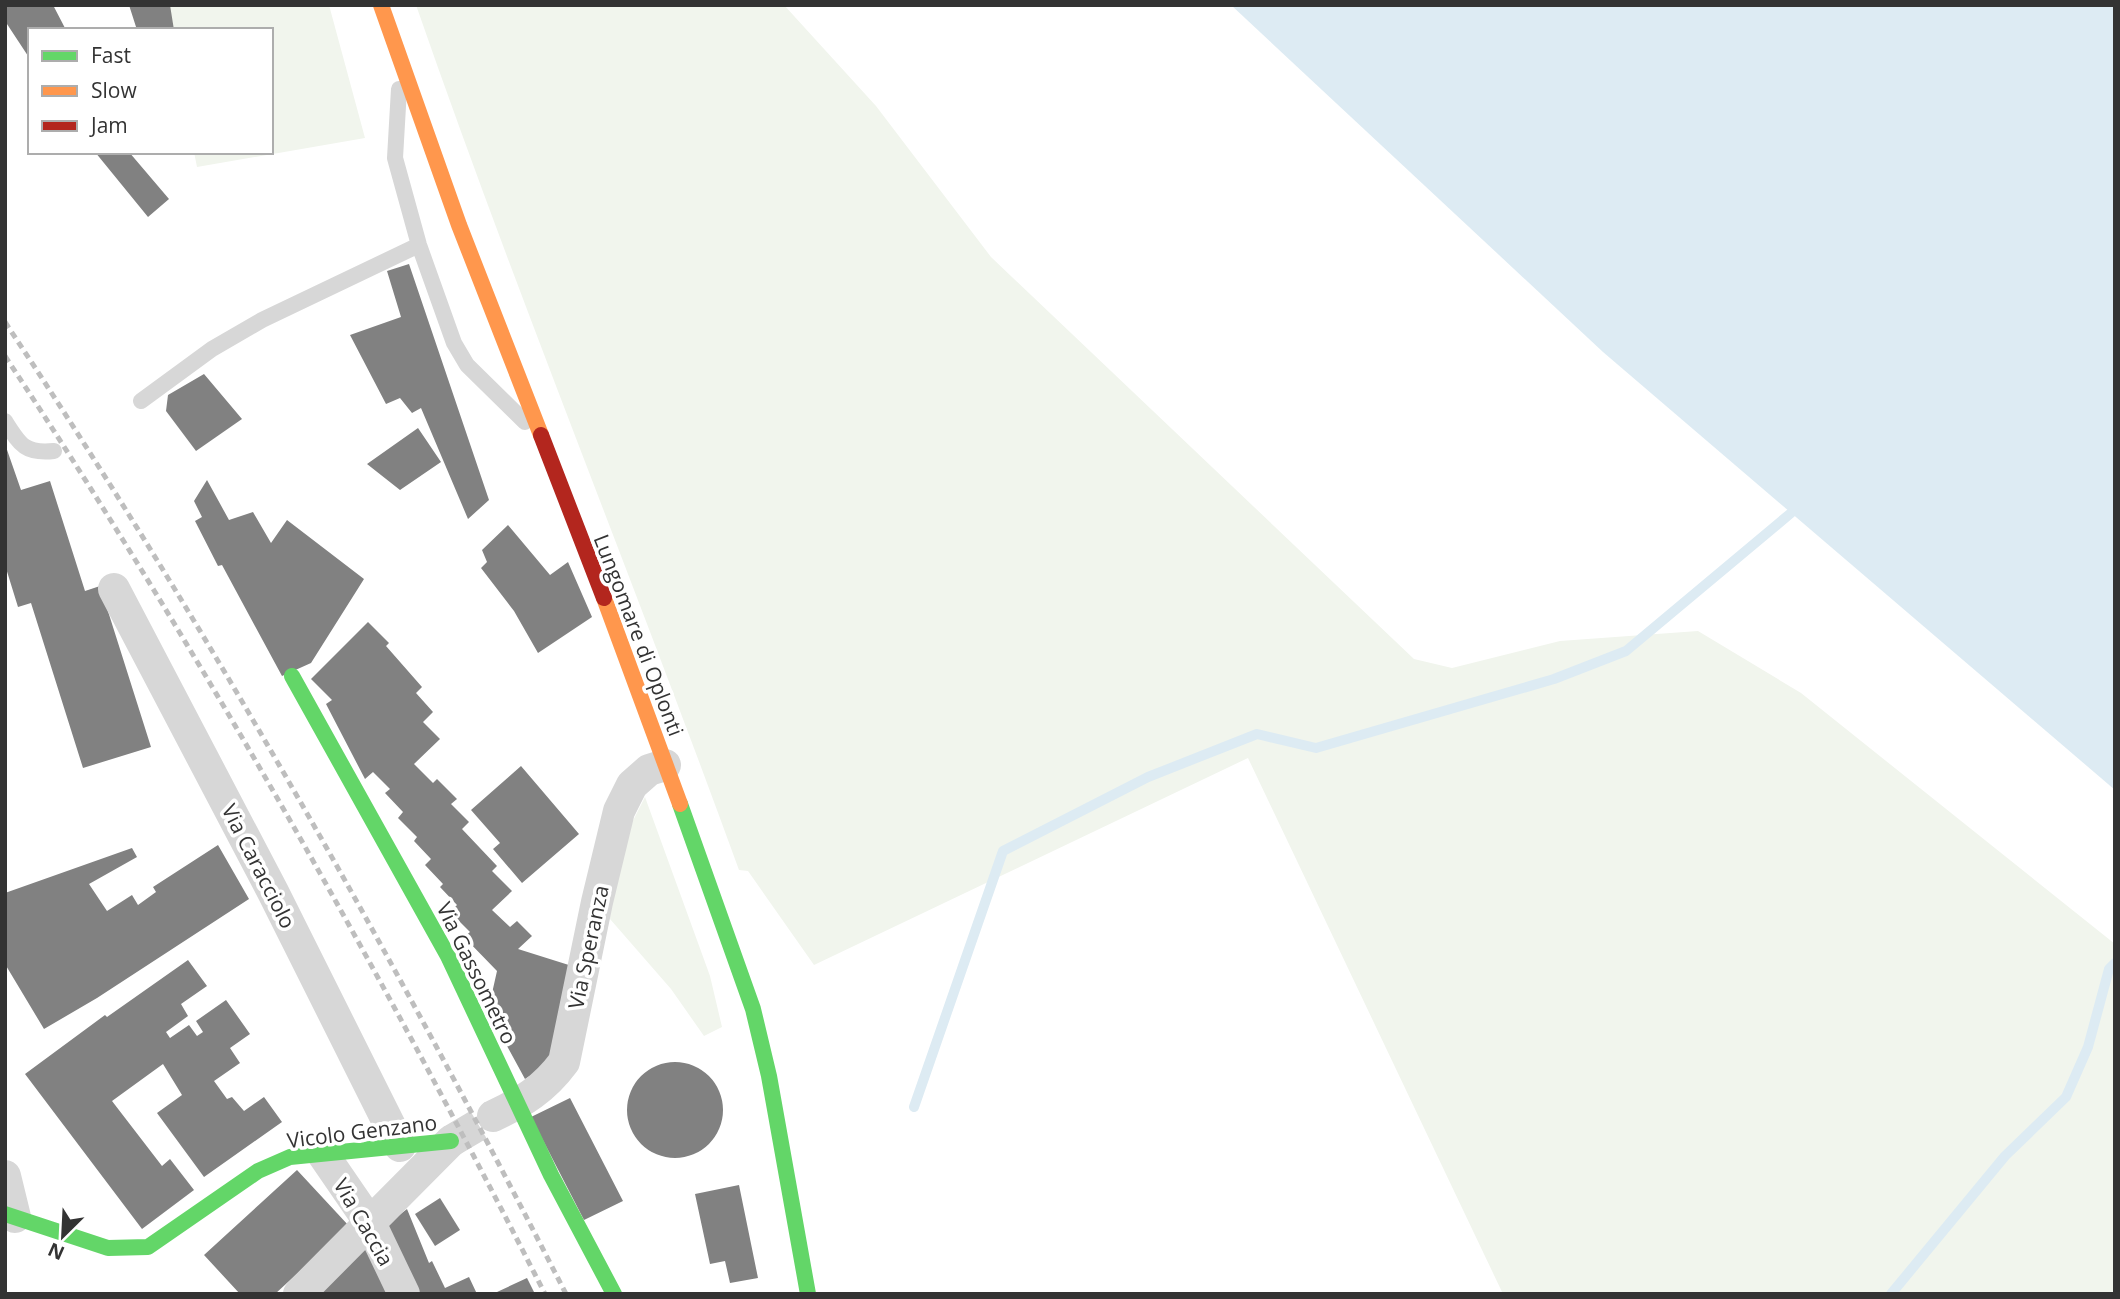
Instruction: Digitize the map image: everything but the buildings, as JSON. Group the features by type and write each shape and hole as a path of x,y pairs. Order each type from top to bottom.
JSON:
{"street":[{"name":"Lungomare di Oplonti","path":"381,5 460,225 623,646 753,1009 769,1076 808,1294"},
{"name":"Via Caracciolo","path":"114,589 273,892 400,1146"},
{"name":"Via Gassometro","path":"292,676 448,956 505,1110 551,1175 614,1294"},
{"name":"Via Speranza","path":"505,1110 549,1083 564,1062 619,811 632,786 649,770 665,765"},
{"name":"Vicolo Genzano","path":"10,1215 108,1248 148,1247 258,1171 290,1157 450,1141"},
{"path":"299,1294 450,1141"},
{"name":"Via Caccia","path":"322,1153 370,1223 404,1294"},
{"path":"5,1176 10,1215"}],"lane":[{"path":"401,62 395,158 419,245 454,343 467,365 543,440"},
{"path":"141,401 212,349 262,320 419,245"},
{"path":"5,421 18,442 36,453 54,451"}],"shaded area":[{"path":"169,5 329,5 365,138 273,154 273,28 174,28"},
{"path":"416,5 784,5 876,106 991,257 1414,659 1452,668 1560,641 1698,631 1801,693 2115,944 2115,1294 1503,1294 1248,758 814,965 748,871 739,870 494,222"},
{"path":"1231,5 2115,5 2115,790 1603,352"},
{"path":"194,154 272,154 197,167"},
{"path":"645,797 710,976 722,1027 704,1036 671,989 610,919 613,860"}],"waterway":[{"path":"914,1107 1003,851 1148,777 1257,734 1316,748 1554,679 1626,651 1791,513"},
{"path":"1891,1294 2005,1156 2066,1097 2088,1047 2109,969 2115,963"}],"tunnel":[{"path":"451,1141 493,1116"}],"railway":[{"path":"5,322 156,559 299,800 436,1046 566,1294"},
{"path":"5,356 150,584 288,817 355,935 545,1294"}],"traffic: fast":[{"path":"292,676 448,956 551,1175 614,1294"},
{"path":"680,804 753,1009 769,1076 808,1294"},
{"path":"5,1214 108,1248 148,1247 258,1171 290,1157 451,1141"}],"traffic: slow":[{"path":"381,5 459,225 541,435"},
{"path":"604,598 680,804"}],"traffic: jam":[{"path":"541,435 604,598"}]}
